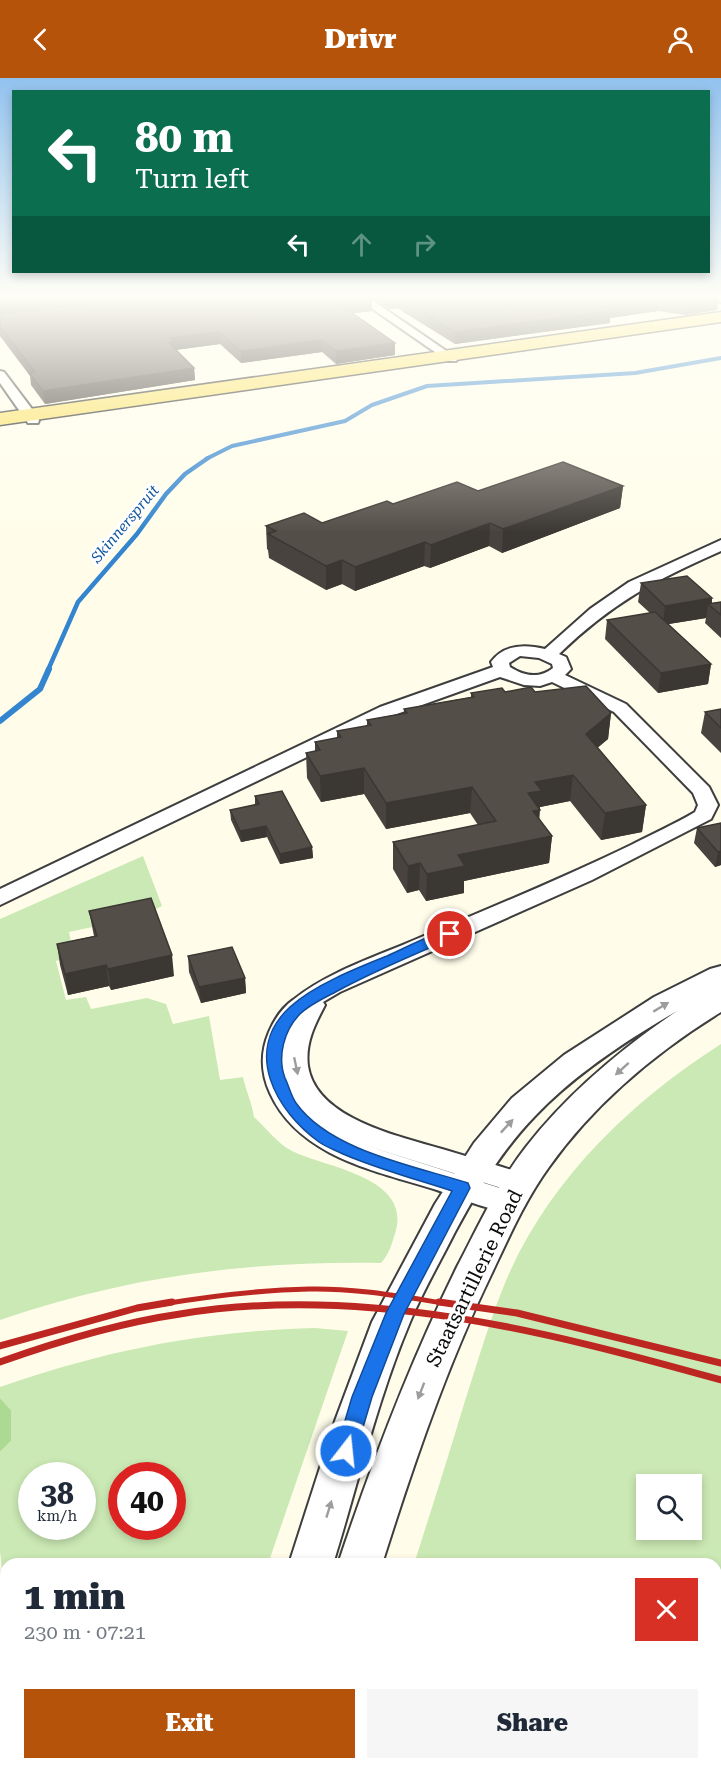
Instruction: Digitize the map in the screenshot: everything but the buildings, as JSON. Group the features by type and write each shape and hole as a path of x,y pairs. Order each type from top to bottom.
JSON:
{"main road":[{"path":"0,419 31,417 325,375"},
{"path":"0,424 31,417"}],"street":[{"path":"0,375 31,417"},
{"path":"549,654 570,633 648,578 721,545"},
{"path":"519,651 549,654 560,661 562,669 555,677 542,680 526,680 502,670 500,662 506,656 519,651"},
{"path":"0,898 387,711 502,670"},
{"path":"515,1192 468,1178 372,1159 327,1139 303,1121 289,1104 274,1068 276,1042 280,1032 295,1011 320,994 370,968 591,873 704,814 708,805 702,791 631,717 605,699 555,677"},
{"path":"313,1558 362,1397 386,1335 405,1291 468,1178 505,1127 555,1078 621,1032 690,990 721,976"},
{"name":"Staatsartillerie Road","path":"362,1558 380,1500 438,1346 515,1192 560,1132 623,1068 649,1046 721,998"}],"green space":[{"path":"143,856 162,906 140,917 69,932 74,956 56,961 66,1000 86,997 91,1009 147,998 166,1004 173,1024 209,1016 220,1080 243,1077 254,1117 287,1148 361,1176 377,1185 390,1197 397,1212 396,1230 389,1252 381,1263 283,1265 188,1274 95,1292 0,1320 0,919"},
{"path":"721,1044 721,1558 416,1558 488,1328 505,1283 544,1211 568,1178 624,1118 687,1067"},
{"path":"315,1328 348,1331 270,1558 1,1558 0,1452 11,1441 11,1410 0,1398 0,1387 116,1353 194,1338"},
{"path":"0,1398 11,1410 11,1441 0,1452"}],"waterway":[{"name":"Skinnerspruit","path":"208,458 232,446 345,421 372,405 427,386 604,375"},
{"name":"Skinnerspruit","path":"48,670 78,602 137,534 166,494 185,474 208,458"},
{"name":"Skinnerspruit","path":"0,721 40,689 49,669"}],"railway":[{"path":"163,1304 236,1294 309,1289 362,1291 450,1304"},
{"path":"0,1346 137,1308 172,1302"},
{"path":"439,1302 517,1313 721,1363"},
{"path":"0,1362 134,1322 249,1306 317,1305 385,1309 454,1317 588,1345 721,1380"}],"route":[{"path":"346,1451 362,1397 395,1313 462,1188 350,1150 327,1139 303,1121 289,1104 277,1080 274,1068 276,1042 285,1023 295,1011 320,994 370,968 450,934"}]}
